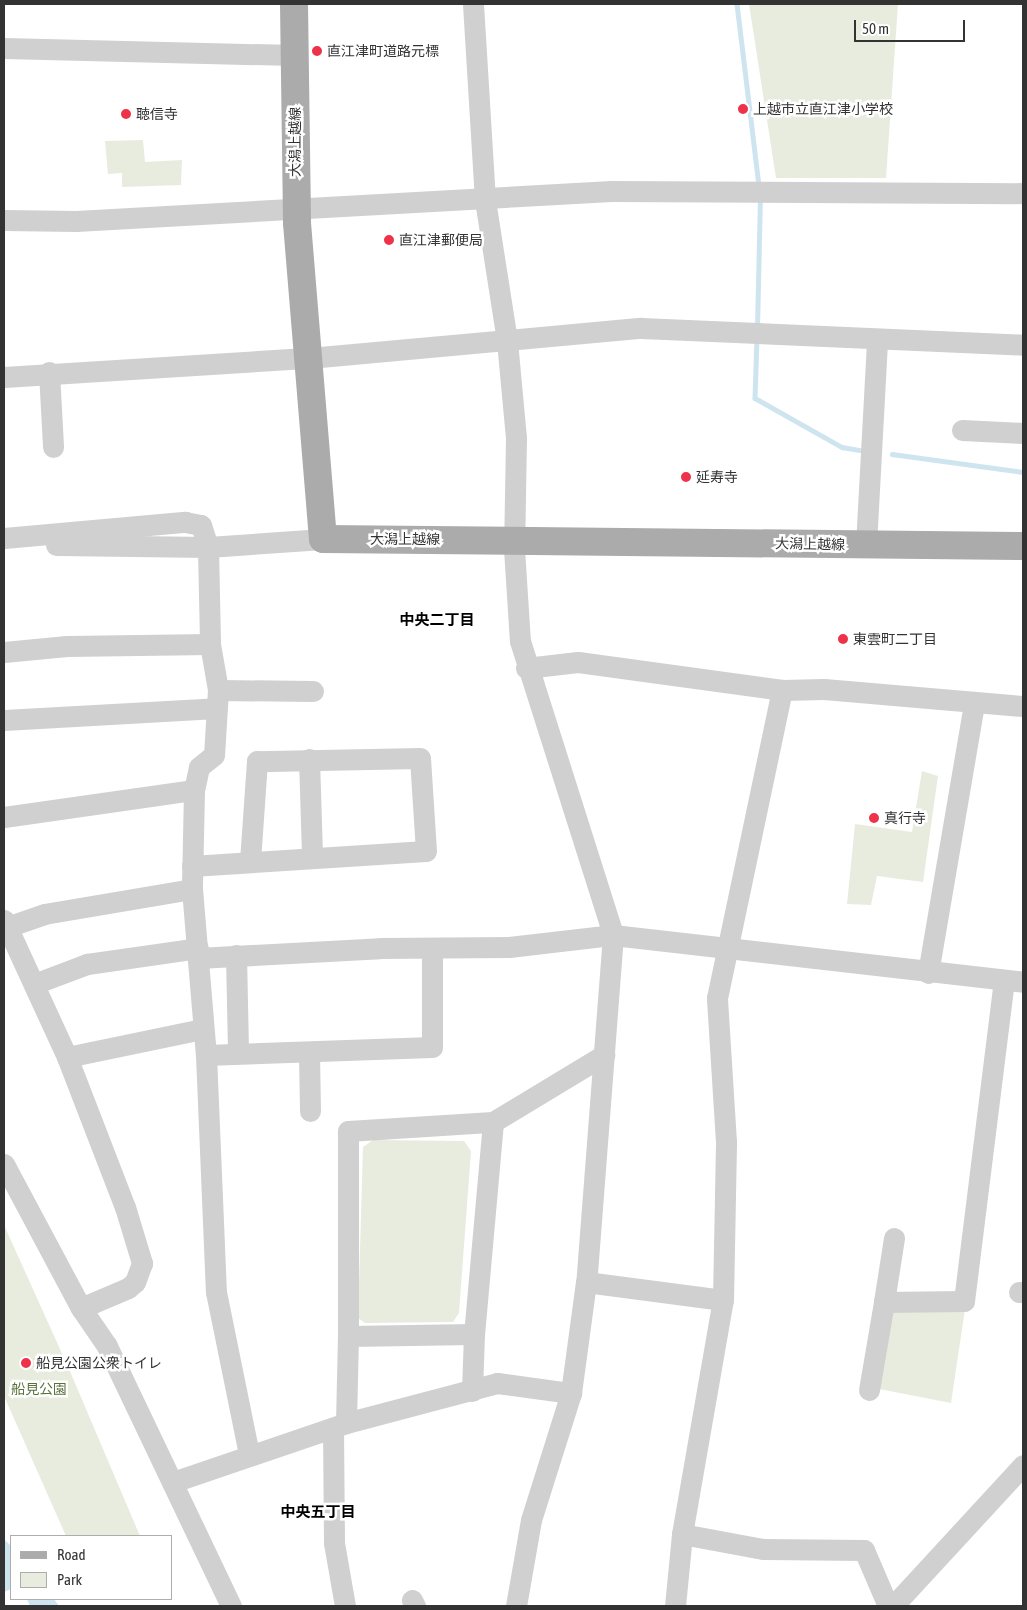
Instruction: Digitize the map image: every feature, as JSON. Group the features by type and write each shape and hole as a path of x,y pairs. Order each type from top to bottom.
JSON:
{"main road":[{"name":"大潟上越線","path":"294,4 296,208 323,539 1023,546"}],"street":[{"path":"473,4 485,200 507,342 516,438 514,540 526,668 554,741 613,935 586,1282 571,1393 530,1520 516,1606"},
{"path":"4,48 295,55"},
{"path":"4,220 76,221 296,208 485,200 620,191 1023,193"},
{"path":"4,377 48,372 309,358 507,342 641,328 1023,346"},
{"path":"866,545 877,339"},
{"path":"48,372 53,447"},
{"path":"962,430 1023,433"},
{"path":"4,538 185,522 201,525 208,547 210,644 217,699 214,754 199,768 194,790 192,889 202,1029 206,1055 216,1292 250,1454"},
{"path":"4,551 63,544 208,547 323,539"},
{"path":"4,652 67,646 210,644"},
{"path":"526,668 578,662 782,690 824,689 974,704 1023,706"},
{"path":"4,720 312,690"},
{"path":"675,1606 682,1534 723,1300 726,1142 717,998 725,946 757,824 782,690"},
{"path":"928,973 974,704"},
{"path":"192,866 426,851 420,758 257,761 250,862"},
{"path":"309,759 312,857"},
{"path":"4,817 194,790"},
{"path":"81,1308 128,1288 135,1282 142,1263 125,1206 67,1057 5,924 44,914 192,889"},
{"path":"34,984 87,964 198,953 236,956 432,948 509,947 613,935 725,946 928,973 1013,981 964,1301 884,1302"},
{"path":"206,1055 309,1053 432,1047 432,948"},
{"path":"236,956 238,1053"},
{"path":"67,1057 202,1029"},
{"path":"309,1053 310,1111"},
{"path":"345,1606 334,1543 340,1425 348,1336 348,1131 493,1122 604,1056"},
{"path":"472,1390 474,1334 493,1122"},
{"path":"4,1164 81,1308 107,1346 231,1606"},
{"path":"869,1390 894,1238"},
{"path":"586,1282 723,1300"},
{"path":"348,1336 474,1334"},
{"path":"173,1482 250,1454 340,1425 497,1383 571,1393"},
{"path":"893,1606 1023,1465"},
{"path":"682,1534 763,1548 864,1550 888,1606"}],"green space":[{"path":"749,4 898,4 886,178 776,178"},
{"path":"143,140 145,162 182,160 181,185 122,187 122,173 108,174 105,141"},
{"path":"922,771 938,776 923,882 877,876 871,905 847,904 855,824 912,832"},
{"path":"373,1140 464,1141 471,1151 459,1313 453,1322 365,1323 358,1318 363,1147"},
{"name":"船見公園","path":"4,1225 69,1369 140,1535 66,1535 4,1396"},
{"path":"965,1309 951,1403 874,1388 887,1310"}],"water":[{"path":"4,1539 10,1545 10,1600 55,1600 59,1606 4,1606"}],"pier":[{"path":"10,1589 10,1600 27,1600 30,1606 4,1606 4,1592"}],"waterway":[{"path":"737,4 759,186"},
{"path":"757,328 760,198"},
{"path":"757,338 755,398 842,447 864,451"},
{"path":"892,454 1023,472"}],"place":[{"name":"直江津町道路元標","path":"317,51"},
{"name":"上越市立直江津小学校","path":"743,109"},
{"name":"聴信寺","path":"126,114"},
{"name":"直江津郵便局","path":"389,240"},
{"name":"延寿寺","path":"686,477"},
{"name":"東雲町二丁目","path":"843,639"},
{"name":"真行寺","path":"874,818"},
{"name":"船見公園公衆トイレ","path":"26,1363"}],"district":[{"name":"中央二丁目","path":"437,620"},
{"name":"中央五丁目","path":"318,1512"}]}
